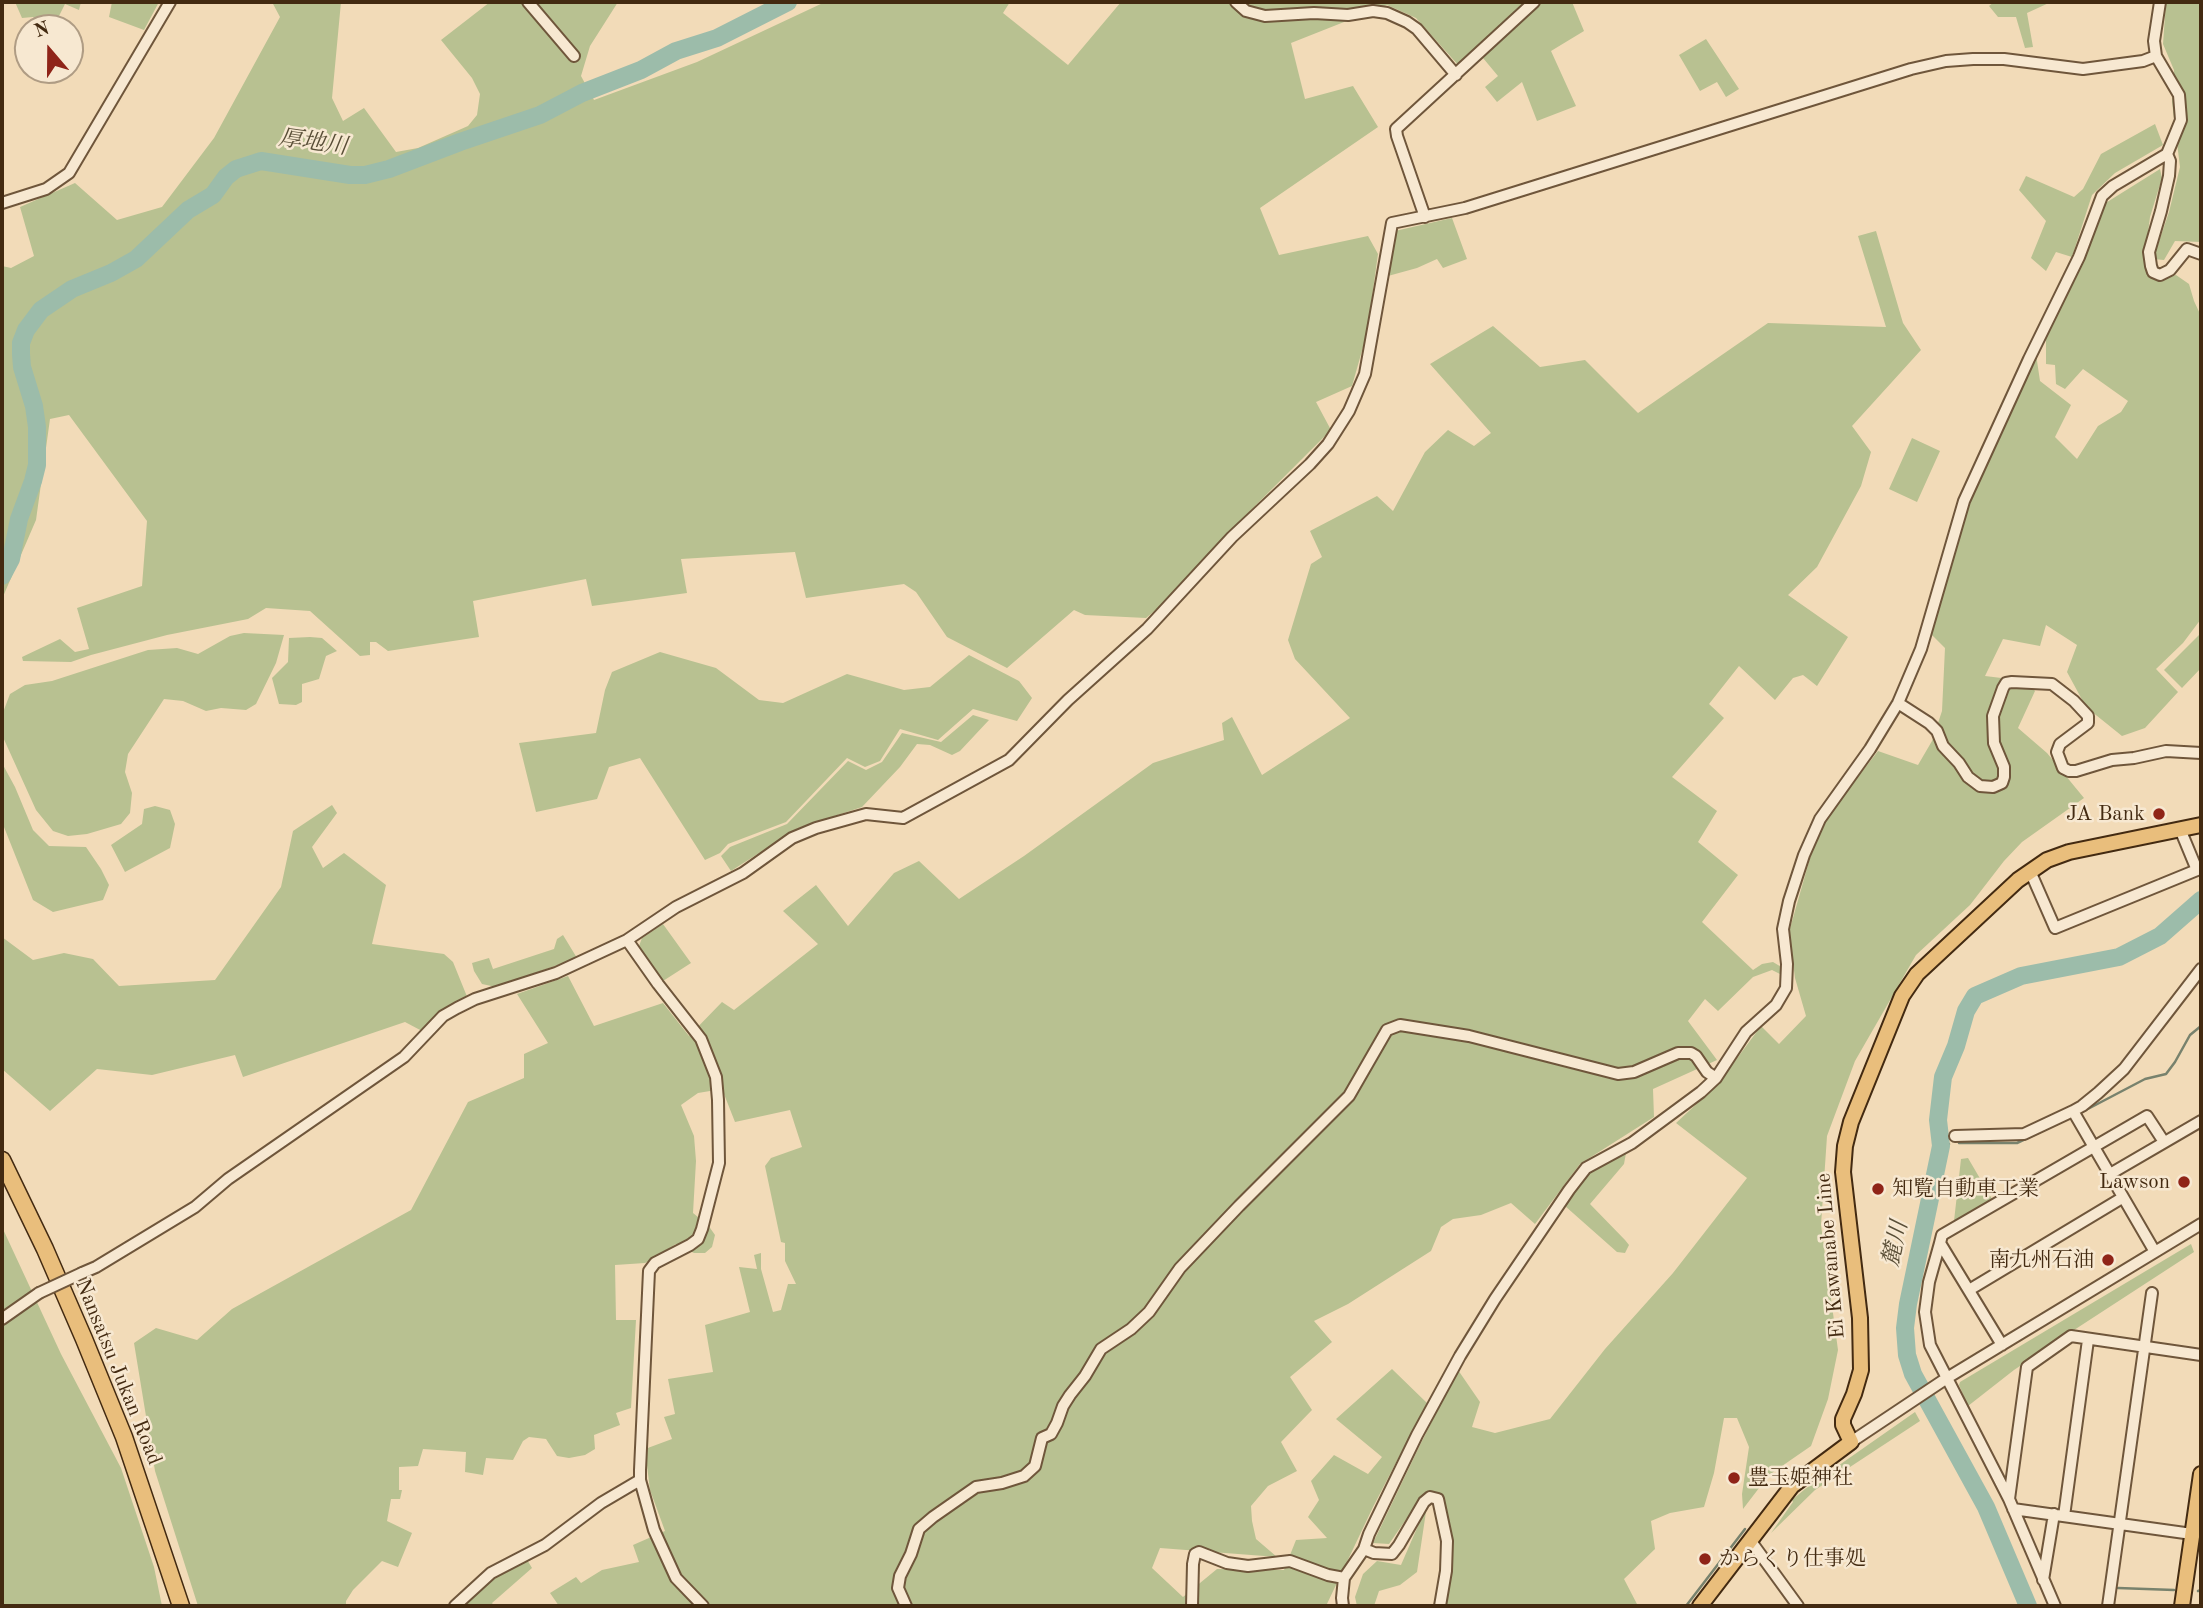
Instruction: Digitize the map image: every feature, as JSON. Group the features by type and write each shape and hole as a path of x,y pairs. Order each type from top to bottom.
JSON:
{"highway":[{"name":"Nansatsu Jukan Road","path":"2,1160 45,1250 114,1412 150,1509 181,1606"}],"main road":[{"name":"Ei Kawanabe Line","path":"1851,1442 1843,1419 1861,1370 1860,1318 1843,1172 1845,1146 1902,996 1917,974 2030,871 2047,860 2069,852 2201,825"},
{"path":"1700,1606 1792,1486 1851,1442"},
{"path":"2182,1606 2201,1478"}],"street":[{"path":"2,203 46,189 69,173 170,2"},
{"path":"528,2 573,56"},
{"path":"1236,2 1246,11 1265,16 1314,13 1348,15 1374,11 1387,13 1417,29 1456,75"},
{"path":"1425,217 1396,130 1534,2"},
{"path":"1343,1606 1344,1578 1364,1549 1417,1435 1495,1298 1569,1190 1586,1168 1632,1143 1701,1092 1716,1078 1746,1032 1776,1005 1786,988 1787,964 1783,929 1804,855 1820,819 1898,703 1921,649 1964,501 2079,257 2102,196 2113,186 2167,154 2181,120 2179,95 2156,56 2154,41 2160,2"},
{"path":"2,1319 39,1293 96,1267 195,1207 228,1179 404,1057 443,1016 475,999 556,973 627,940 676,907 743,873 792,838 816,828 866,814 895,818 913,815 1009,760 1068,700 1147,629 1232,537 1328,444 1349,411 1365,374 1392,223 1465,208 1911,69 1946,61 2004,59 2083,69 2143,61 2156,56"},
{"path":"2167,154 2170,161 2169,176 2149,252 2151,266 2154,272 2160,275 2170,270 2187,249 2201,254"},
{"path":"1898,703 1937,731 1942,746 1959,763 1968,777 1980,786 1993,788 2002,783 2004,777 2004,767 1994,743 1993,716 2003,688 2006,683 2012,682 2052,684 2088,716 2088,723 2060,744 2057,752 2063,768 2068,771 2166,751 2201,753"},
{"path":"2030,871 2055,928 2197,870 2180,829"},
{"path":"627,940 701,1039 716,1077 719,1163 717,1179 698,1239 654,1263 649,1271 640,1480 654,1530 676,1578 703,1606"},
{"path":"1955,1136 2024,1134 2082,1106 2124,1069 2201,969"},
{"path":"906,1606 898,1588 919,1529 976,1487 1024,1476 1035,1466 1042,1438 1051,1434 1070,1395 1101,1349 1131,1329 1149,1312 1180,1268 1349,1096 1387,1030 1400,1025 1469,1035 1618,1074 1634,1072 1678,1053 1691,1053 1707,1072 1716,1078"},
{"path":"2073,1111 2155,1252"},
{"path":"2055,1606 2011,1504 1944,1380 1930,1345 1924,1312 1929,1282 1941,1235 2147,1116 2164,1142"},
{"path":"2110,1174 2201,1121"},
{"path":"1969,1290 2122,1198"},
{"path":"1851,1442 1944,1380 2201,1224"},
{"path":"1940,1244 2002,1345"},
{"path":"2108,1606 2152,1293"},
{"path":"2011,1504 2027,1367 2071,1336 2201,1355"},
{"path":"2043,1580 2059,1515 2088,1340"},
{"path":"455,1606 491,1573 545,1545 601,1503 640,1480"},
{"path":"1364,1549 1374,1553 1392,1554 1424,1502 1430,1497 1438,1499 1447,1541 1446,1571 1440,1606"},
{"path":"2011,1504 2059,1515 2192,1534"},
{"path":"1750,1540 1798,1606"},
{"path":"1192,1606 1193,1564 1195,1554 1199,1552 1227,1563 1248,1566 1290,1561 1344,1578"}],"green space":[{"path":"15,2 81,2 79,10 65,4 60,14 20,14"},
{"path":"112,2 159,2 144,30 109,17"},
{"path":"272,2 341,2 332,98 343,121 364,108 396,152 418,148 468,126 477,115 480,94 472,78 441,40 490,2 618,2 590,46 581,76 594,100 697,62 825,2 1010,2 1003,13 1068,65 1121,2 1527,2 1459,66 1416,18 1387,5 1291,43 1305,99 1353,86 1378,127 1260,208 1279,255 1368,236 1378,254 1367,333 1352,386 1316,402 1331,430 1222,539 1163,604 1146,618 1085,615 1074,610 1007,668 947,637 916,592 904,584 806,598 795,552 681,559 687,593 592,606 586,579 473,601 479,637 388,651 376,642 370,642 370,655 360,656 310,611 266,608 248,619 167,635 71,662 23,661 22,657 60,639 75,652 89,649 77,608 142,586 147,521 69,415 50,419 36,520 2,599 2,266 11,268 34,256 20,207 75,183 117,220 162,207 214,138 280,17"},
{"path":"1541,2 1572,2 1584,31 1551,51 1576,106 1537,121 1522,82 1497,102 1485,87 1498,76 1483,58"},
{"path":"1994,2 2051,2 2027,13 2033,47 2025,48 2016,17 1998,17 1989,6"},
{"path":"2166,2 2201,2 2201,242 2175,241 2164,260 2153,259 2169,212 2180,167 2172,102 2174,70 2163,44"},
{"path":"1706,39 1739,89 1726,97 1717,82 1700,91 1679,55"},
{"path":"2155,124 2163,145 2115,173 2092,195 2072,257 2056,252 2046,271 2031,258 2046,221 2019,190 2026,176 2074,197 2083,189 2101,154"},
{"path":"2160,169 2162,178 2150,217 2144,264 2151,276 2160,280 2176,275 2189,284 2201,316 2201,619 2183,643 2156,669 2178,692 2145,728 2122,736 2086,707 2067,672 2077,645 2046,625 2040,646 2003,639 1985,676 2026,681 2035,691 2018,728 2047,753 2084,798 2022,842 1970,905 1916,955 1855,1061 1827,1136 1821,1225 1838,1350 1828,1399 1811,1446 1769,1475 1743,1509 1742,1494 1749,1447 1737,1418 1724,1418 1714,1473 1704,1507 1670,1513 1651,1521 1655,1549 1624,1579 1638,1606 1445,1606 1453,1564 1449,1524 1441,1496 1427,1494 1416,1505 1389,1544 1373,1543 1420,1445 1458,1370 1480,1402 1472,1427 1495,1433 1550,1419 1605,1349 1673,1273 1747,1178 1676,1123 1718,1084 1761,1026 1779,1044 1806,1016 1795,978 1789,932 1812,851 1830,813 1878,751 1918,765 1932,741 1942,711 1945,648 1931,634 1970,499 2036,354 2040,381 2071,405 2055,437 2077,459 2098,426 2121,412 2128,401 2083,369 2065,389 2056,384 2055,365 2046,364 2046,337 2104,204"},
{"path":"1452,218 1467,259 1443,268 1437,259 1388,276 1395,231"},
{"path":"1876,231 1903,323 1921,350 1852,426 1871,452 1861,486 1817,567 1788,595 1848,637 1817,686 1803,675 1793,678 1775,700 1739,666 1709,704 1724,718 1672,777 1717,811 1698,842 1738,875 1702,922 1753,970 1762,964 1773,962 1783,968 1784,976 1772,970 1753,977 1718,1011 1705,999 1688,1021 1717,1060 1653,1089 1654,1117 1580,1164 1535,1224 1511,1203 1481,1215 1453,1219 1441,1227 1431,1251 1348,1304 1314,1321 1332,1342 1290,1377 1312,1410 1281,1442 1297,1471 1268,1486 1251,1506 1256,1539 1277,1557 1160,1548 1152,1568 1183,1597 1217,1569 1284,1570 1296,1540 1327,1538 1308,1517 1319,1500 1311,1481 1334,1455 1368,1474 1382,1457 1336,1419 1392,1369 1427,1403 1326,1606 559,1606 550,1593 576,1577 581,1583 602,1570 639,1562 633,1545 665,1531 650,1490 645,1449 672,1439 664,1417 675,1414 668,1379 713,1372 705,1325 750,1312 739,1267 757,1269 754,1255 761,1253 761,1269 773,1312 781,1310 788,1284 796,1284 785,1261 785,1243 781,1242 765,1166 771,1158 802,1147 790,1110 735,1122 722,1089 698,1093 681,1105 694,1136 696,1161 693,1213 708,1225 715,1235 712,1247 705,1253 694,1253 676,1244 645,1263 615,1265 616,1320 636,1320 631,1408 616,1413 620,1425 594,1435 595,1449 585,1455 569,1458 557,1456 546,1439 529,1437 523,1441 513,1460 486,1458 483,1475 465,1472 466,1452 423,1449 418,1466 399,1467 399,1490 402,1490 400,1499 391,1499 387,1521 412,1533 398,1567 382,1561 353,1590 346,1606 198,1606 155,1471 134,1343 156,1328 197,1340 232,1309 411,1210 468,1102 524,1078 524,1054 548,1043 517,994 568,976 594,1026 663,1003 689,1036 722,1002 734,1010 818,944 783,911 816,885 848,926 894,873 919,861 959,899 1024,856 1153,763 1224,740 1222,723 1232,717 1262,775 1350,718 1295,659 1288,640 1311,564 1322,557 1310,531 1377,496 1393,511 1425,452 1448,430 1474,446 1491,433 1430,364 1493,326 1540,367 1585,360 1638,413 1768,323 1886,327 1858,236"},
{"path":"1912,438 1940,451 1917,502 1889,489"},
{"path":"244,633 284,635 276,663 256,704 246,710 221,708 206,711 183,701 164,699 128,754 125,772 132,793 130,813 121,824 87,834 68,836 53,831 36,810 2,735 2,715 10,694 25,685 52,681 148,650 177,648 198,654 230,636"},
{"path":"2201,633 2201,668 2182,688 2164,670"},
{"path":"289,638 322,638 337,651 326,656 319,679 302,684 302,702 296,705 279,704 272,678 288,662"},
{"path":"660,652 716,668 759,700 783,703 847,674 904,690 930,687 969,655 1019,681 1032,698 1017,721 973,709 938,740 900,729 880,761 865,767 847,758 786,822 728,844 720,853 705,860 640,758 609,767 597,799 536,812 519,743 596,733 605,690 612,672"},
{"path":"973,715 989,720 960,751 952,755 930,745 917,744 900,767 862,807 798,828 731,871 721,856 730,847 787,824 848,761 866,770 882,762 902,733 941,742"},
{"path":"2,763 33,830 49,846 86,847 109,885 103,900 53,912 33,900 2,822"},
{"path":"332,805 337,813 312,847 323,868 344,853 386,885 372,944 444,954 453,962 468,999 440,1011 422,1031 405,1022 243,1077 235,1055 152,1075 97,1069 50,1111 2,1069 2,937 33,960 64,953 93,959 119,986 215,980 281,887 293,831"},
{"path":"155,806 170,810 175,824 170,848 125,872 111,845 142,824 144,809"},
{"path":"663,924 691,963 663,981 639,946 642,938"},
{"path":"563,935 577,958 496,987 482,984 474,971 472,963 489,958 493,969 554,949 557,939"},
{"path":"1626,1153 1624,1164 1590,1204 1629,1245 1625,1253 1617,1252 1565,1206 1590,1172"},
{"path":"1968,1158 1992,1199 1954,1221 1961,1159"},
{"path":"2,1227 61,1354 121,1468 154,1567 162,1606 2,1606"},
{"path":"2191,1244 2194,1252 2014,1370 1968,1406 1960,1382"},
{"path":"1915,1412 1920,1421 1815,1490 1771,1533 1792,1500 1805,1489"},
{"path":"1427,1505 1417,1572 1400,1585 1379,1591 1374,1606 1357,1606 1355,1597 1363,1574 1377,1561 1401,1565"},
{"path":"526,1558 532,1568 492,1603 494,1606 459,1606 482,1586"}],"waterway":[{"name":"厚地川","path":"2,576 11,559 19,519 37,465 37,427 34,406 22,367 21,343 26,330 41,310 72,289 136,259 188,210 213,195 226,177 236,169 261,161 350,175 365,175 389,169 540,115 582,93 641,70 676,51 717,38 788,2"},
{"name":"麓川","path":"2028,1606 1986,1507 1913,1374 1907,1355 1905,1328 1908,1304 1941,1146 1938,1120 1943,1077 1966,1011 1975,996 2021,976 2119,957 2160,936 2201,900"},
{"path":"2084,1111 2145,1079 2166,1074 2190,1035 2201,1026"},
{"path":"1959,1143 2017,1143 2061,1122"},
{"path":"1941,1146 1949,1144"},
{"path":"1686,1606 1745,1529"},
{"path":"2118,1588 2174,1590"}],"place":[{"name":"JA Bank","path":"2159,814"},
{"name":"Lawson","path":"2184,1182"},
{"name":"知覧自動車工業","path":"1878,1189"},
{"name":"南九州石油","path":"2108,1260"},
{"name":"豊玉姫神社","path":"1734,1478"},
{"name":"からくり仕事処","path":"1705,1559"}]}
